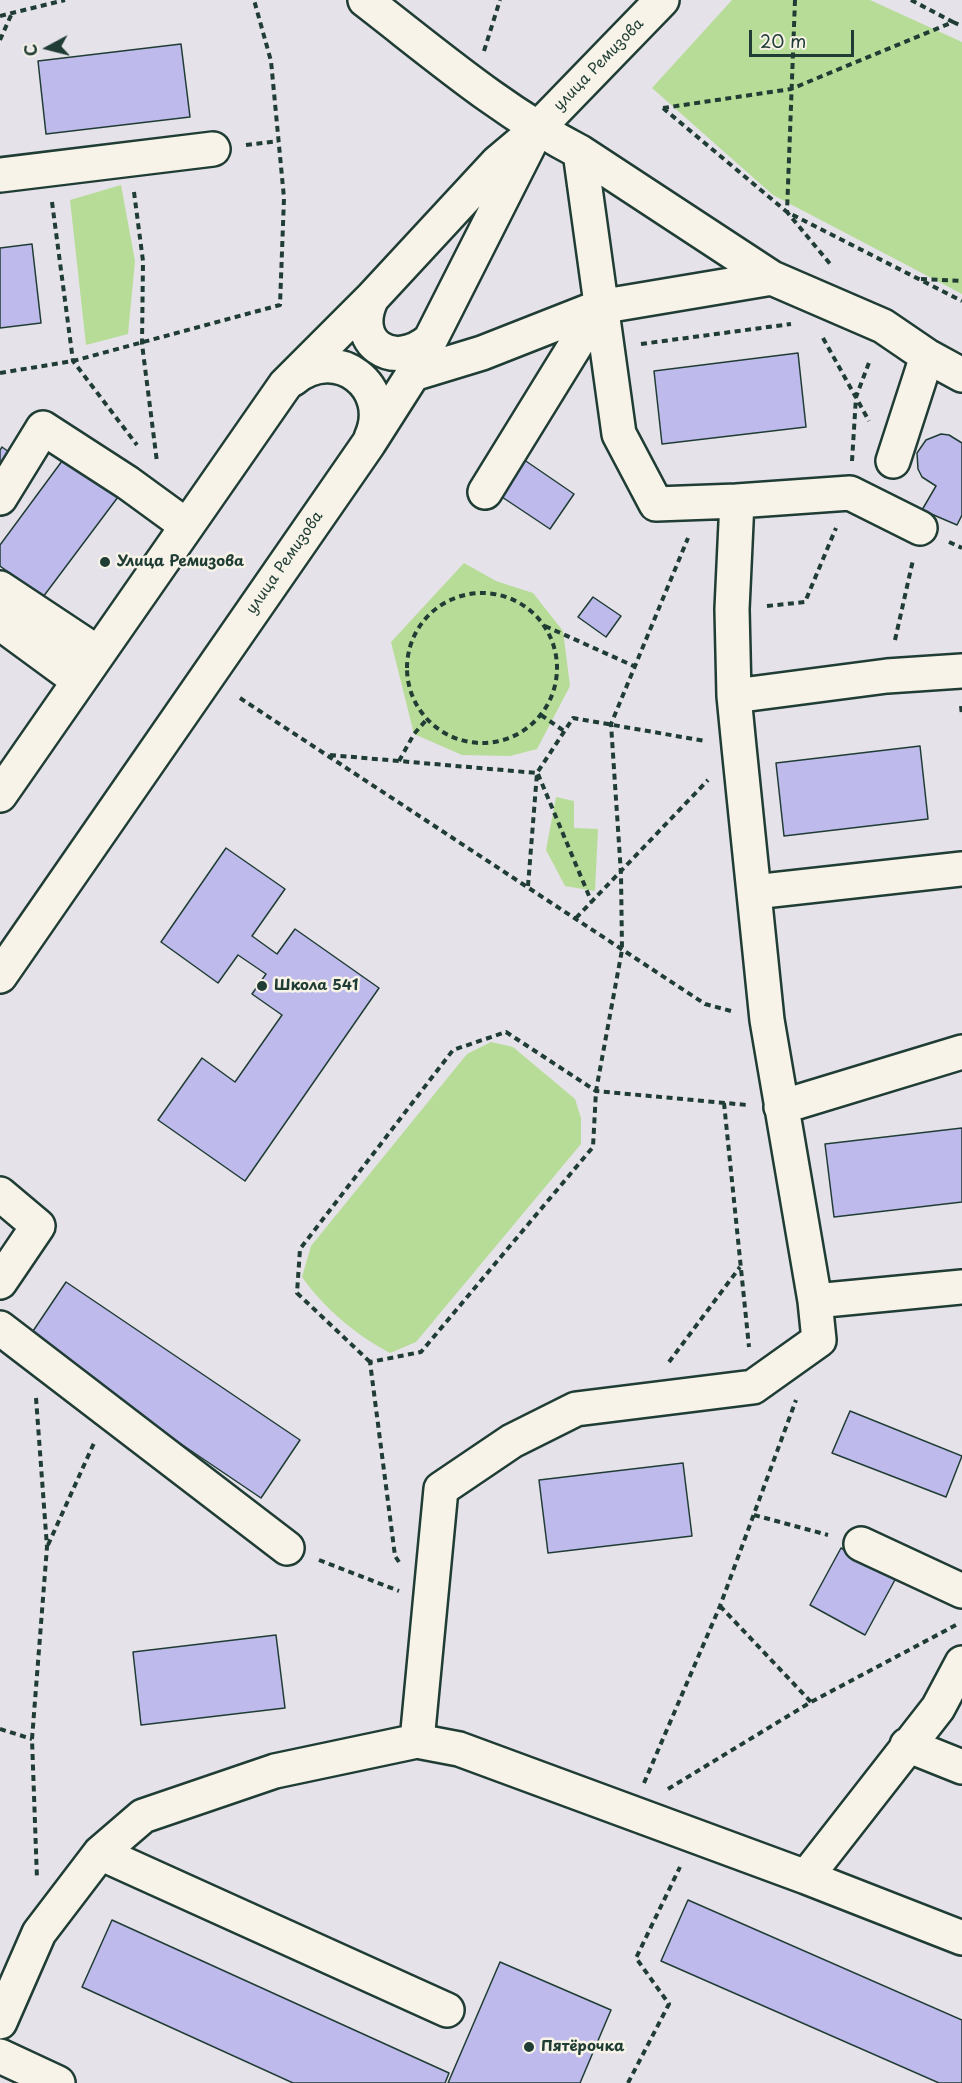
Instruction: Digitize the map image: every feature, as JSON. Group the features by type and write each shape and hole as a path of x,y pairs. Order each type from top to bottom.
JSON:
{"street":[{"path":"365,0 536,130 580,152 783,283 883,326 927,356 962,375"},
{"name":"улица Ремизова","path":"0,795 285,385 372,298 498,162 536,130 662,0"},
{"name":"улица Ремизова","path":"0,976 369,443 413,374 536,130"},
{"path":"0,175 213,149"},
{"path":"580,152 599,307 619,434 656,504 850,494 920,528"},
{"path":"413,374 482,353 599,307 783,283"},
{"path":"372,298 366,310 365,324 370,337 379,348 392,354 405,354 418,350 430,340"},
{"path":"485,492 599,307"},
{"path":"893,461 927,356"},
{"path":"285,385 311,368 326,365 341,367 356,374 370,391 377,413 375,429 369,443"},
{"path":"0,498 43,428 128,483 187,526"},
{"path":"417,1741 441,1489 512,1442 576,1409 753,1387 819,1340 815,1301 767,1020 734,696 732,609 737,501"},
{"path":"0,588 98,653"},
{"path":"0,623 79,681"},
{"path":"734,696 887,676 962,671"},
{"path":"754,892 962,869"},
{"path":"781,1107 962,1052"},
{"path":"0,1194 38,1226 0,1282"},
{"path":"815,1301 962,1287"},
{"path":"0,1328 287,1548"},
{"path":"861,1544 962,1591"},
{"path":"806,1877 938,1708 962,1664"},
{"path":"0,2022 39,1934 100,1853 143,1816 275,1772 417,1741 459,1749 632,1811 962,1938"},
{"path":"907,1745 962,1767"},
{"path":"100,1853 447,2010"},
{"path":"0,2056 58,2083"}],"path":[{"path":"0,16 65,0"},
{"path":"0,373 74,362 280,305 284,198 271,61 254,0"},
{"path":"484,54 500,0"},
{"path":"787,212 795,0"},
{"path":"911,0 962,26"},
{"path":"0,40 12,13"},
{"path":"839,274 787,212 663,108 791,89 953,22"},
{"path":"130,159 143,261 142,344 157,463"},
{"path":"48,169 74,362 137,446"},
{"path":"787,212 962,301"},
{"path":"919,279 962,281"},
{"path":"783,283 813,322 893,461"},
{"path":"605,349 813,322"},
{"path":"370,1362 421,1352 593,1147 596,1091 622,950 621,874 611,724 703,503"},
{"path":"887,676 920,528"},
{"path":"481,593 505,597 527,608 544,626 554,648 557,674 552,698 541,714 519,734 495,743 470,743 446,735 427,719 413,698 407,675 409,650 419,628 435,609 465,596 481,593"},
{"path":"544,626 636,667"},
{"path":"240,698 330,755 705,1004 767,1020"},
{"path":"541,714 564,731"},
{"path":"528,887 537,773 573,718 739,747"},
{"path":"399,761 414,734 427,719"},
{"path":"576,918 621,874 739,747"},
{"path":"330,755 537,773"},
{"path":"537,773 591,903"},
{"path":"431,1603 395,1556 370,1362 297,1293 300,1249 453,1050 506,1032 596,1091 781,1107"},
{"path":"724,1103 753,1387"},
{"path":"640,1401 741,1266"},
{"path":"33,1353 47,1547 32,1739 39,1934"},
{"path":"632,1811 720,1606 798,1395"},
{"path":"47,1547 91,1447"},
{"path":"754,1515 861,1544"},
{"path":"287,1548 431,1603"},
{"path":"720,1606 811,1702"},
{"path":"632,1811 811,1702 962,1622"},
{"path":"0,1729 32,1739"},
{"path":"628,2083 669,2004 636,1958 695,1837"}],"green space":[{"path":"732,0 870,0 962,42 962,294 773,195 652,88"},
{"path":"121,185 135,261 128,334 86,345 70,200"},
{"path":"464,563 496,581 533,593 563,631 570,686 537,749 510,756 462,755 414,734 391,642"},
{"path":"556,797 574,801 574,828 598,829 595,891 565,886 546,850"},
{"path":"491,1042 513,1047 575,1099 581,1118 581,1144 416,1342 390,1353 365,1338 342,1320 320,1299 302,1277 311,1246 467,1054"}],"building":[{"path":"181,44 190,117 46,134 38,61"},
{"path":"32,244 41,323 0,328 0,248"},
{"path":"798,353 806,427 662,444 654,371"},
{"path":"941,434 949,435 962,443 962,515 957,525 922,510 936,486 922,477 918,469 917,453 926,440"},
{"path":"2,447 16,457 0,485 0,450"},
{"path":"65,457 118,497 43,597 0,566 0,545"},
{"path":"520,457 574,494 550,529 496,493"},
{"path":"593,597 621,616 606,637 578,617"},
{"path":"920,746 928,819 784,836 776,763"},
{"path":"226,848 285,889 252,936 277,954 295,929 379,988 245,1181 158,1120 202,1058 235,1082 282,1015 252,994 266,974 238,955 218,983 161,942"},
{"path":"962,1128 962,1202 834,1217 825,1144"},
{"path":"66,1282 300,1440 261,1498 27,1340"},
{"path":"850,1411 962,1456 946,1497 832,1453"},
{"path":"683,1463 692,1536 548,1553 539,1480"},
{"path":"841,1548 896,1578 865,1635 810,1605"},
{"path":"276,1635 285,1708 141,1725 133,1652"},
{"path":"688,1900 962,2020 962,2083 939,2083 661,1961"},
{"path":"112,1920 449,2073 445,2083 293,2083 82,1987"},
{"name":"Пятёрочка","path":"500,1962 611,2010 580,2083 448,2083"}],"place":[{"name":"Улица Ремизова","path":"105,562"},
{"name":"Школа 541","path":"262,986"},
{"name":"Пятёрочка","path":"529,2047"}]}
